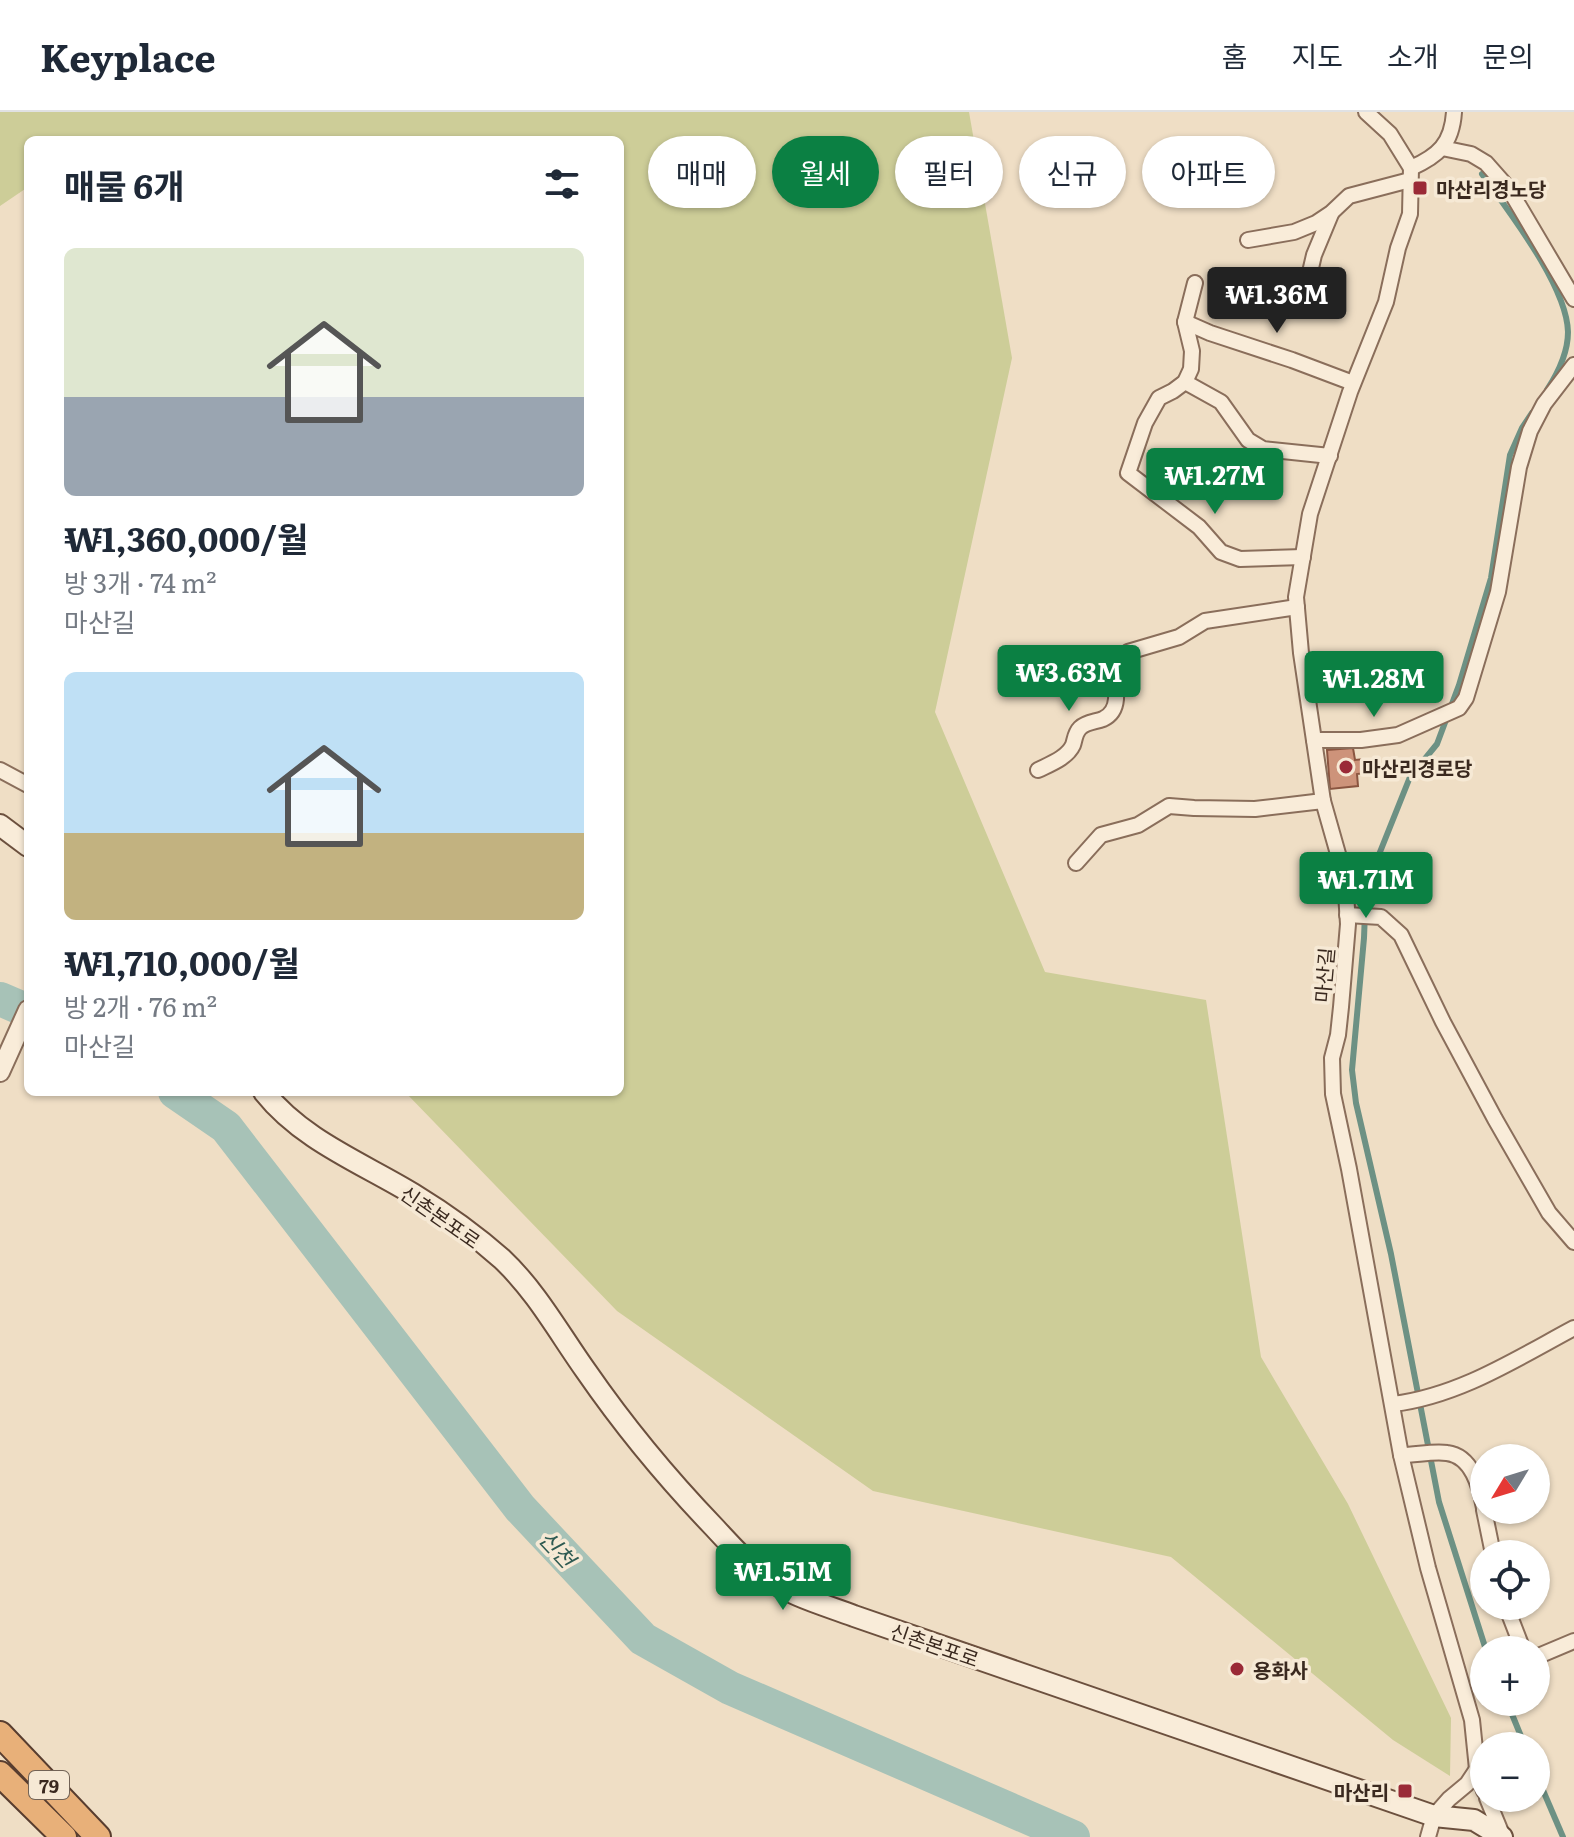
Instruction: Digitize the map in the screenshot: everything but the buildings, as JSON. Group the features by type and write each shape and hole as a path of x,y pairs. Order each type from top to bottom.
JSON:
{"highway":[{"name":"79","path":"0,1734 98,1837"},
{"name":"79","path":"0,1774 64,1837"}],"main road":[{"path":"0,825 24,843"},
{"name":"신촌본포로","path":"267,1096 313,1137 415,1195 503,1260 528,1288 585,1371 661,1470 765,1577 787,1590 854,1616 1434,1816 1474,1820 1503,1837"}],"street":[{"path":"1366,112 1390,134 1411,174"},
{"path":"1248,240 1294,232 1316,223 1349,196 1411,174 1442,148 1453,129 1454,112"},
{"path":"1442,148 1471,154 1486,163 1509,189 1574,299"},
{"name":"마산길","path":"1411,174 1410,214 1398,248 1386,302 1353,383 1310,514 1296,597 1323,801 1354,915 1338,1035 1332,1058 1333,1094 1401,1455 1473,1732"},
{"path":"1304,298 1314,255 1331,213"},
{"path":"1195,283 1185,322 1192,351 1191,369 1185,382 1159,398 1145,423 1128,473 1199,527 1221,552 1240,559 1303,557"},
{"path":"1185,322 1353,383"},
{"path":"1314,740 1361,740 1398,735 1459,708 1466,698 1498,592 1519,467 1530,431 1544,404 1574,365"},
{"path":"1185,382 1221,402 1248,440 1263,449 1330,456"},
{"path":"1023,671 1086,675 1112,668 1128,652 1179,637 1205,621 1297,607"},
{"path":"1038,770 1058,761 1072,748 1077,730 1087,723 1107,718 1115,706 1117,693 1112,668"},
{"path":"0,770 24,783"},
{"path":"1076,863 1101,835 1138,825 1169,806 1255,809 1323,801"},
{"path":"1354,915 1381,917 1401,935 1495,1119 1549,1213 1574,1242"},
{"path":"0,1072 24,1019"},
{"path":"1393,1404 1439,1396 1494,1371 1574,1328"},
{"path":"1401,1455 1449,1453 1467,1463 1470,1469"},
{"path":"1550,1651 1574,1641"},
{"path":"1428,1837 1434,1816 1470,1780"},
{"path":"1493,1812 1503,1837"}],"green space":[{"path":"0,112 969,112 973,136 895,136 895,208 986,208 1012,358 935,712 1045,972 1206,1000 1261,1357 1348,1504 1451,1718 1450,1776 1393,1740 1171,1557 873,1491 617,1311 409,1096 624,1096 624,136 24,136 24,190 0,206"}],"waterway":[{"path":"1482,174 1535,250 1558,293 1565,314 1568,332 1566,348 1547,390"},
{"path":"1482,1636 1439,1502 1391,1254 1356,1103 1352,1070 1366,887 1410,777 1437,744 1459,685 1491,578 1510,455 1532,413"},
{"name":"신천","path":"0,999 24,1009"},
{"name":"신천","path":"181,1096 226,1127 520,1508 643,1639 730,1688 1073,1837"},
{"path":"1513,1716 1519,1732"},
{"path":"1550,1807 1563,1837"}],"place":[{"name":"마산리경노당","path":"1420,188"},
{"name":"마산리경로당","path":"1346,767"},
{"name":"용화사","path":"1237,1669"},
{"name":"마산리","path":"1405,1791"}]}
